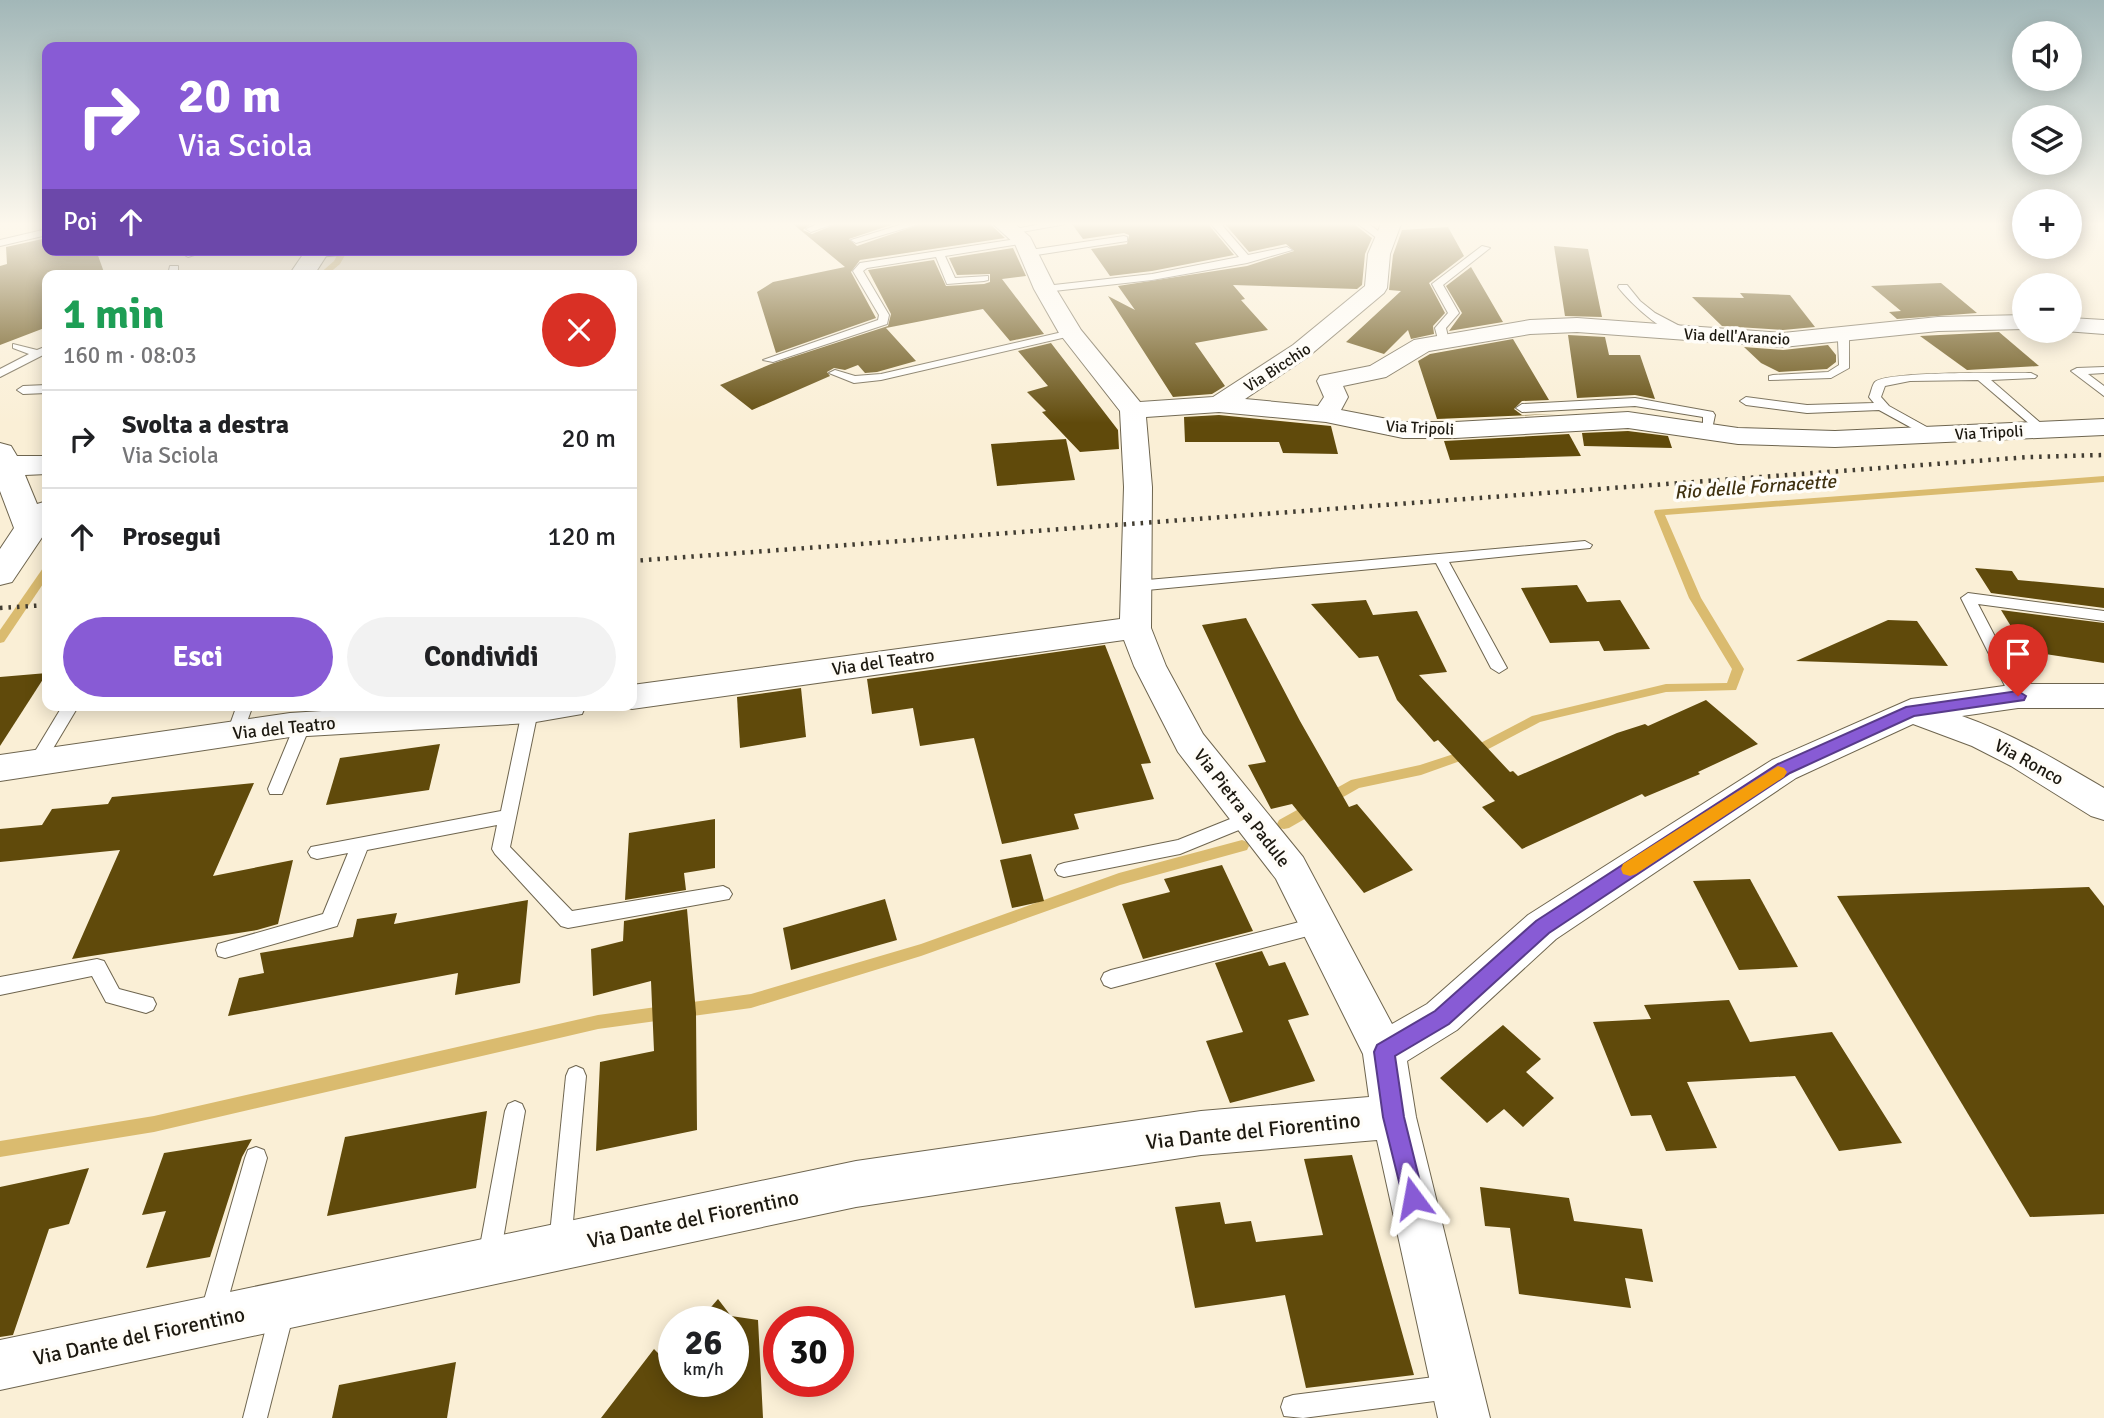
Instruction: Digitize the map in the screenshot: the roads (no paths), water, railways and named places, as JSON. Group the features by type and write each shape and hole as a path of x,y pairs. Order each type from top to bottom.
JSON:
{"street":[{"path":"1046,290 1071,333 1133,411"},
{"name":"Via Bicchio","path":"1219,404 1300,353 1373,290"},
{"name":"Via dell'Arancio","path":"1329,381 1377,372 1422,345 1530,327 1577,325 1783,340 1938,324 2012,322"},
{"path":"2082,326 2104,327"},
{"path":"1300,353 1321,366 1336,397 1326,414"},
{"name":"Via Tripoli","path":"1133,411 1219,404 1326,414 1403,429 1455,430 1628,420 1738,436 1835,439 2104,427"},
{"name":"Via Pietra a Padule","path":"1133,411 1138,487 1135,628 1150,666 1190,743 1290,868 1384,1052 1394,1117 1461,1410"},
{"path":"3,459 42,464"},
{"path":"0,574 39,520 3,459"},
{"name":"Via del Teatro","path":"637,696 1135,628"},
{"path":"1384,1052 1442,1017 1542,927 1784,769 1911,711 2018,696 2104,696"},
{"name":"Via del Teatro","path":"0,768 36,763 240,719 303,724 530,711"},
{"name":"Via Ronco","path":"1911,711 1984,737 2104,806"},
{"name":"Via Dante del Fiorentino","path":"0,1365 856,1184 1202,1133 1394,1117"}],"lane":[{"path":"769,360 883,323 884,315 869,290"},
{"path":"1441,290 1454,313 1440,328 1443,341"},
{"path":"1625,290 1635,305 1658,320 1693,335"},
{"path":"835,373 854,380 881,377 1071,333"},
{"path":"1773,378 1831,375 1844,366 1843,340 1836,335"},
{"path":"17,346 42,351"},
{"path":"0,374 42,352"},
{"path":"2104,370 2077,371 2104,392"},
{"path":"1930,434 1882,406 1875,397 1880,383 1910,378 2031,376"},
{"path":"1981,377 2040,429"},
{"path":"23,390 42,388"},
{"path":"1746,401 1807,409 1882,406"},
{"path":"1522,408 1635,402 1709,415 1707,431"},
{"path":"1136,586 1585,545"},
{"path":"1440,558 1499,667"},
{"path":"2018,696 1968,598 2104,617"},
{"path":"36,763 67,711"},
{"path":"530,711 501,849 568,920 723,894"},
{"path":"276,789 303,724"},
{"path":"317,852 508,816"},
{"path":"1064,870 1180,847 1250,818"},
{"path":"225,950 330,920 361,843"},
{"path":"1111,979 1319,925"},
{"path":"0,986 97,967 113,996 146,1004"},
{"path":"560,1247 576,1076"},
{"path":"488,1262 515,1111"},
{"path":"209,1321 256,1158"},
{"path":"255,1418 284,1306"},
{"path":"1293,1407 1461,1410"}],"waterway":[{"name":"Rio delle Fornacette","path":"1284,824 1356,784 1421,770 1473,752 1536,719 1666,688 1732,687 1738,669 1695,598 1659,512 2104,479"},
{"path":"0,639 42,577"},
{"path":"0,1149 154,1124 598,1022 751,1001 921,950 1119,879 1242,846"}],"railway":[{"path":"637,561 2029,457 2104,455"},
{"path":"0,608 42,605"}]}
